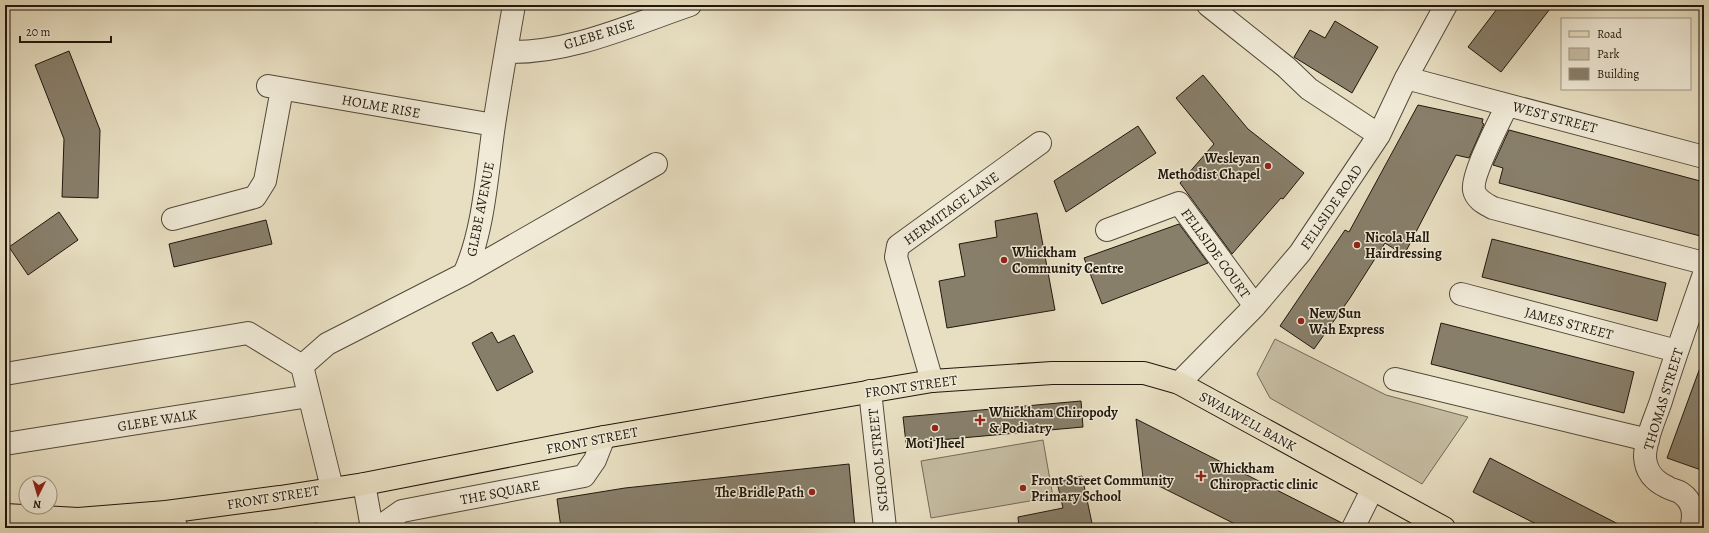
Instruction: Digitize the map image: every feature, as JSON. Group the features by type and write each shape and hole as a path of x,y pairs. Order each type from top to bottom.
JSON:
{"main road":[{"name":"FRONT STREET","path":"5,515 78,519 171,520 280,497 364,484 604,437 932,381 1052,372 1144,373 1179,383"},
{"name":"SWALWELL BANK","path":"1179,383 1372,490 1444,528"}],"street":[{"name":"GLEBE AVENUE","path":"302,366 327,344 464,274 473,256 486,184 494,125 514,5"},
{"name":"GLEBE RISE","path":"506,52 571,46 690,5"},
{"path":"1208,5 1286,67 1309,89 1379,136"},
{"name":"FELLSIDE ROAD","path":"1179,383 1255,306 1300,252 1379,136 1406,78 1446,5"},
{"name":"WEST STREET","path":"1406,78 1704,157"},
{"name":"HOLME RISE","path":"173,219 255,197 265,181 275,87 494,125"},
{"path":"1508,105 1476,174 1474,190 1480,201 1494,208 1704,263"},
{"name":"HERMITAGE LANE","path":"932,381 896,257 898,246 1040,143"},
{"path":"464,274 656,164"},
{"name":"FELLSIDE COURT","path":"1107,230 1179,203 1255,306"},
{"name":"THOMAS STREET","path":"1691,528 1693,513 1691,502 1681,492 1667,488 1654,479 1647,470 1645,456 1648,440 1704,274"},
{"name":"JAMES STREET","path":"1461,294 1677,351"},
{"path":"5,374 248,333 302,366 332,488"},
{"path":"1395,379 1648,440"},
{"name":"SCHOOL STREET","path":"870,391 885,528"},
{"name":"GLEBE WALK","path":"5,444 310,396"},
{"name":"THE SQUARE","path":"378,528 402,511 584,476 595,460 604,437"},
{"path":"364,484 372,528"},
{"path":"1353,528 1372,490"}],"green space":[{"path":"1275,339 1386,395 1468,417 1422,484 1270,398 1257,374"},
{"path":"1043,440 1053,497 931,518 921,461"},
{"path":"316,523 334,528 283,528"}],"building":[{"path":"1500,5 1553,5 1501,72 1468,47"},
{"path":"1335,21 1378,47 1352,93 1294,57 1310,30 1325,38"},
{"path":"69,51 100,130 98,198 62,197 64,139 35,65"},
{"path":"1203,75 1248,129 1304,173 1283,199 1281,198 1232,254 1180,183 1214,144 1176,98"},
{"path":"1418,105 1483,119 1482,123 1484,124 1469,158 1456,155 1404,255 1385,243 1350,298 1314,349 1280,326 1345,230 1349,232"},
{"path":"1138,126 1156,153 1066,212 1054,181"},
{"path":"1509,130 1704,182 1704,237 1499,183 1503,168 1493,165"},
{"path":"59,212 78,240 28,275 9,247"},
{"name":"Whickham Community Centre","path":"1037,213 1055,310 947,328 939,281 965,276 959,244 997,237 995,221"},
{"path":"266,220 272,244 174,267 169,244"},
{"path":"1179,224 1208,263 1102,304 1084,258"},
{"path":"1492,239 1666,283 1657,321 1482,277"},
{"path":"1441,323 1634,372 1624,413 1431,364"},
{"path":"492,332 498,343 514,335 533,372 497,391 472,343"},
{"path":"1701,365 1704,366 1704,471 1667,458"},
{"path":"1081,401 1083,427 906,443 903,417"},
{"path":"1136,419 1342,523 1341,528 1243,528 1143,478"},
{"path":"1490,458 1626,528 1544,528 1473,492"},
{"path":"849,464 855,528 724,528 724,525 699,528 561,528 557,499 625,488"},
{"path":"1082,476 1093,528 1019,528 1018,517 1063,508 1057,482"}],"place":[{"name":"Wesleyan Methodist Chapel","path":"1268,166"},
{"name":"Nicola Hall Hairdressing","path":"1357,245"},
{"name":"Whickham Community Centre","path":"1004,260"},
{"name":"New Sun Wah Express","path":"1301,321"},
{"name":"Whickham Chiropody & Podiatry","path":"980,420"},
{"name":"Moti Jheel","path":"935,428"},
{"name":"Whickham Chiropractic clinic","path":"1201,476"},
{"name":"Front Street Community Primary School","path":"1023,488"},
{"name":"The Bridle Path","path":"812,492"}]}
